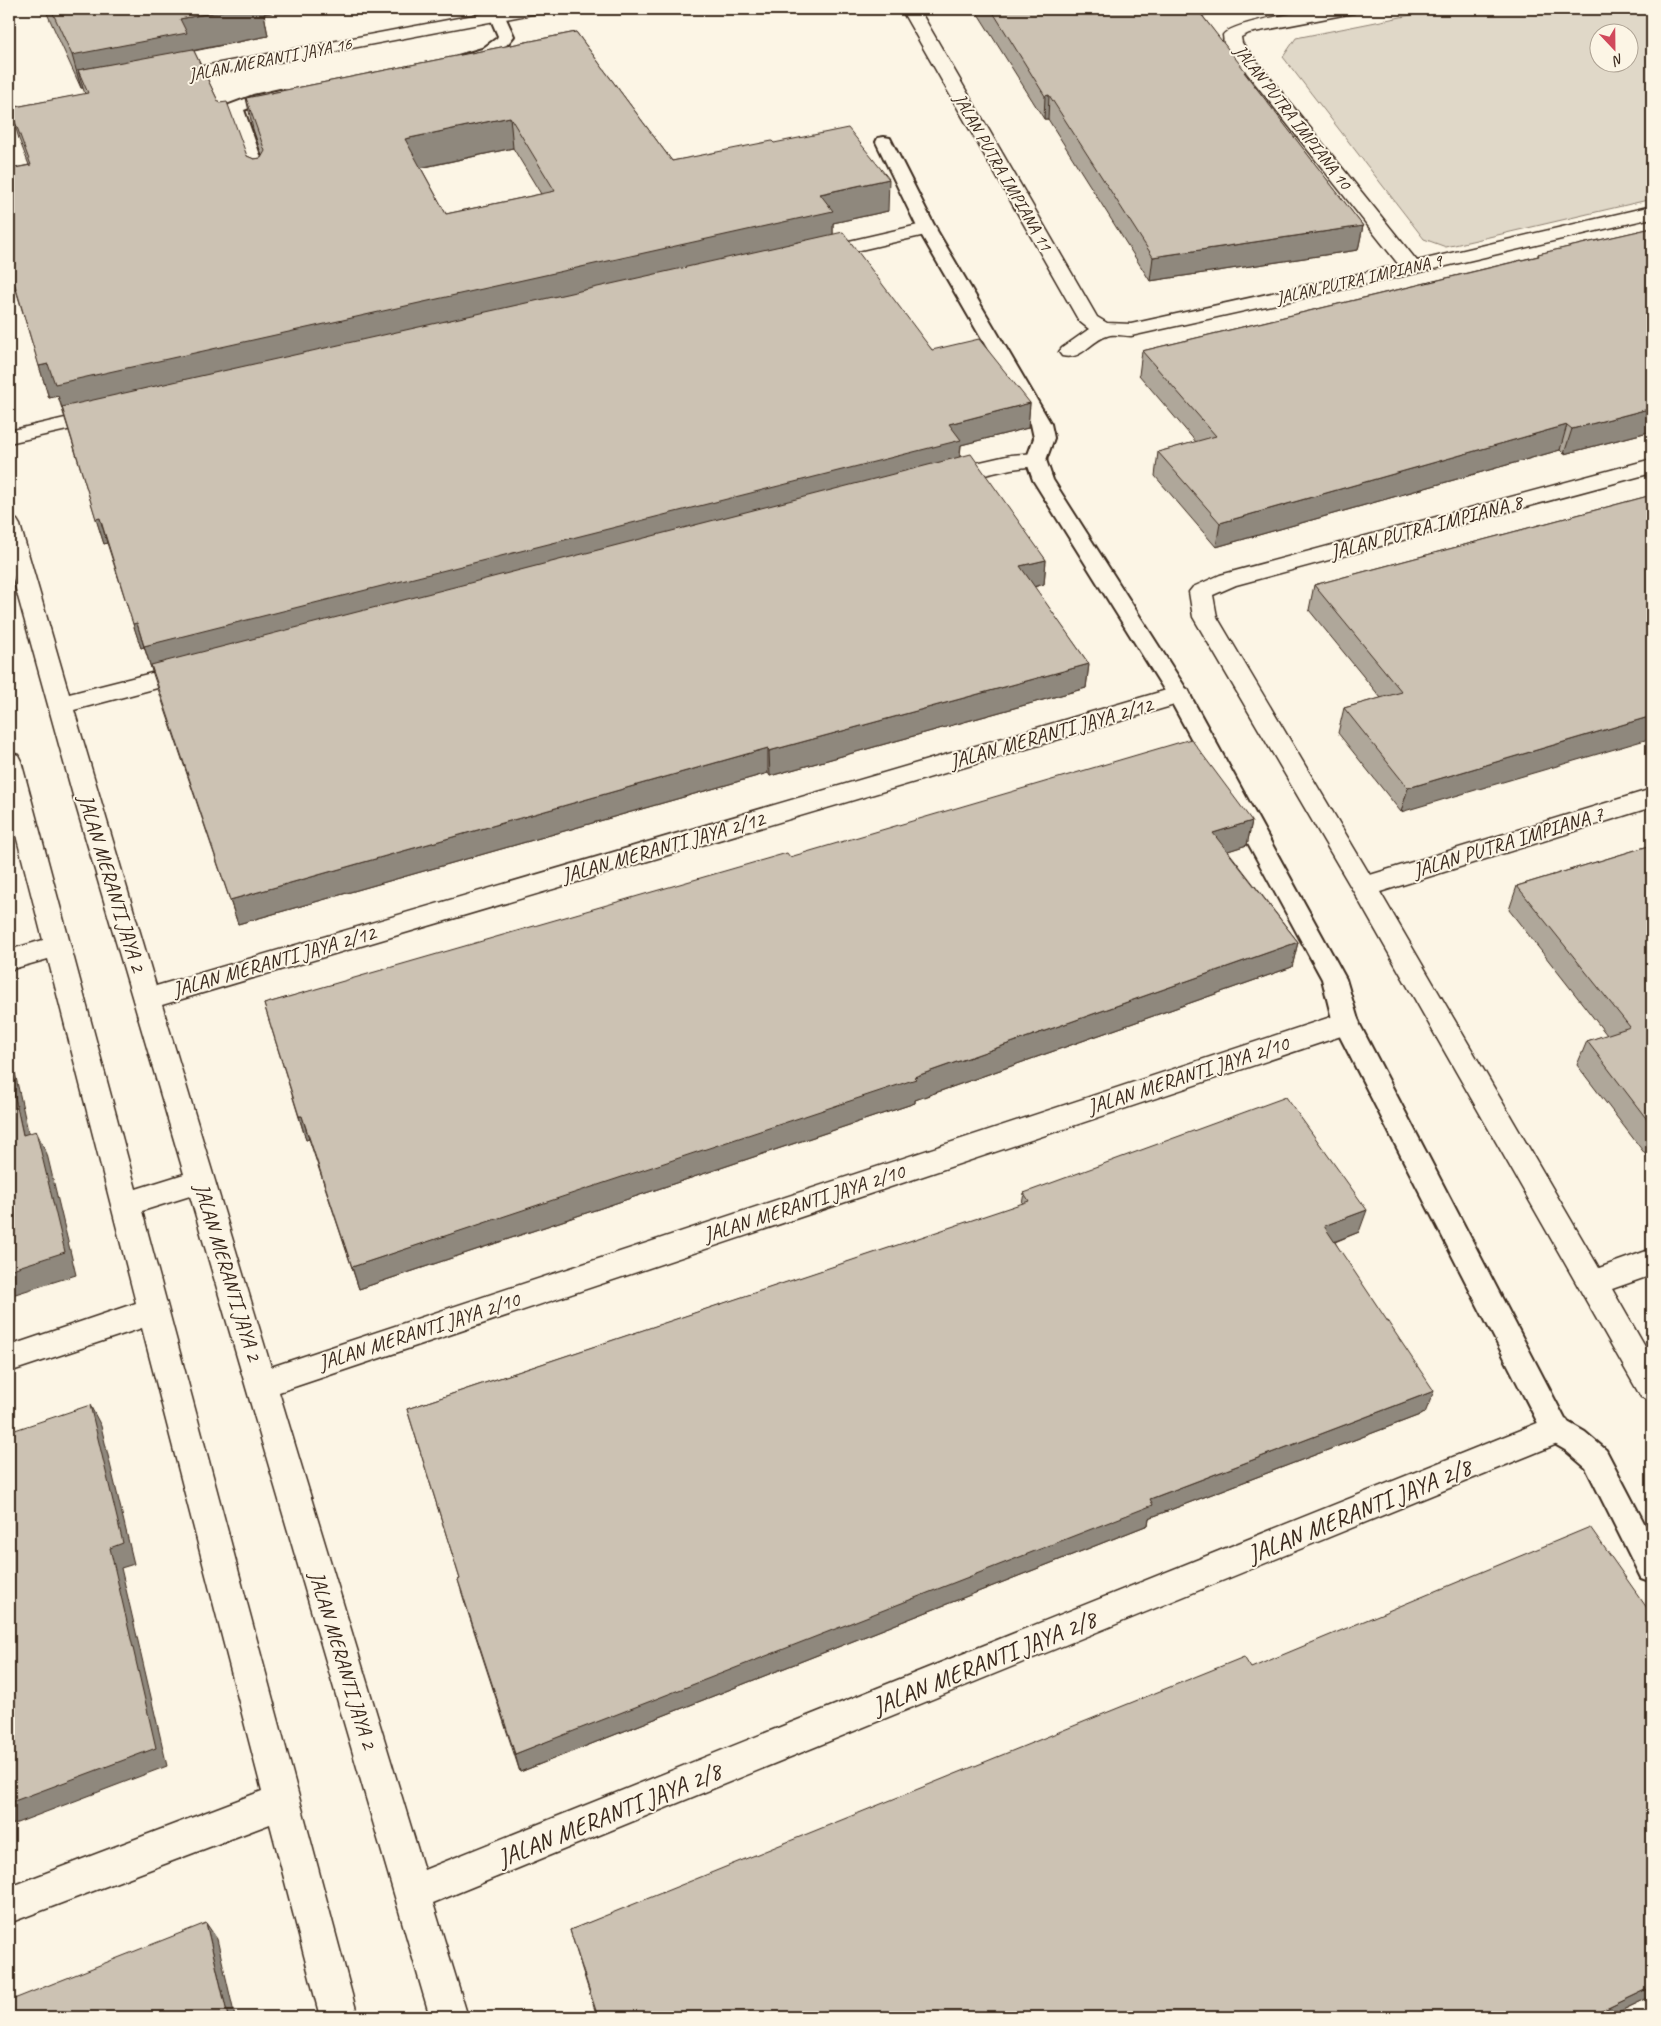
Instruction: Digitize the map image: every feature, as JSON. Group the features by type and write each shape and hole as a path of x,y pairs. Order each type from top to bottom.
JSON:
{"street":[{"name":"JALAN MERANTI JAYA 16","path":"155,81 532,9"},
{"name":"JALAN PUTRA IMPIANA 11","path":"910,9 1089,320 1103,329"},
{"name":"JALAN PUTRA IMPIANA 10","path":"1348,9 1244,29 1232,35 1233,44 1412,268"},
{"name":"JALAN PUTRA IMPIANA 9","path":"1103,329 1132,330 1412,268 1652,212"},
{"path":"802,258 927,229"},
{"path":"1069,352 1103,329"},
{"path":"9,437 125,410"},
{"path":"928,481 1011,462 1036,460"},
{"name":"JALAN PUTRA IMPIANA 8","path":"1364,887 1205,617 1202,592 1228,580 1652,466"},
{"name":"JALAN MERANTI JAYA 2","path":"9,525 146,999 449,2017"},
{"path":"60,705 214,665"},
{"name":"JALAN MERANTI JAYA 2/12","path":"146,999 1179,695"},
{"path":"9,761 339,2017"},
{"name":"JALAN PUTRA IMPIANA 7","path":"1364,887 1652,798"},
{"path":"1364,887 1652,1387"},
{"path":"9,960 58,946"},
{"name":"JALAN MERANTI JAYA 2/10","path":"261,1384 1346,1023"},
{"path":"125,1204 200,1180"},
{"path":"1593,1283 1652,1262"},
{"path":"9,1359 154,1311"},
{"name":"JALAN MERANTI JAYA 2/8","path":"413,1894 1556,1430"},
{"path":"9,1905 283,1802"}],"lane":[{"path":"448,62 476,57 500,46 506,36 497,15"},
{"path":"261,183 235,108 259,99 297,92"},
{"path":"884,142 927,229 1041,424 1044,438 1036,460 1043,480 1179,695 1334,979 1346,1023 1556,1430 1575,1441 1596,1459 1652,1568"}],"shaded area":[{"path":"1441,9 1652,9 1652,199 1446,247 1424,239 1283,57 1296,38"}],"building":[{"path":"51,9 231,9 180,19 187,33 72,55"},
{"path":"991,9 1197,9 1363,226 1153,257 1049,95 1045,96"},
{"path":"576,32 672,161 848,128 889,179 820,194 833,211 55,384 48,364 39,366 9,265 9,169 31,165 10,108 88,93 78,70 193,49 219,103 227,102 247,156 254,159 261,158 265,151 246,98","holes":["510,117 555,191 446,214 405,139"]},
{"path":"1652,228 1652,408 1572,429 1567,425 1220,523 1158,452 1216,436 1142,351"},
{"path":"843,232 932,350 979,339 1030,403 949,424 961,440 144,646 137,623 133,624 100,518 96,519 62,407"},
{"path":"971,454 1046,560 1020,566 1089,664 769,751 768,748 230,900 151,665"},
{"path":"1652,495 1652,716 1408,788 1344,708 1402,692 1314,585"},
{"path":"1191,739 1252,821 1213,833 1298,942 914,1077 916,1079 352,1267 302,1116 299,1116 264,1004 787,853 790,857"},
{"path":"1652,845 1652,1126 1587,1041 1630,1027 1517,886"},
{"path":"9,1070 23,1135 36,1131 65,1252 9,1270"},
{"path":"1286,1097 1367,1210 1324,1226 1434,1391 1150,1499 1153,1505 515,1754 458,1580 460,1579 407,1409 1029,1201 1024,1193"},
{"path":"90,1405 123,1543 110,1548 156,1748 9,1803 9,1432"},
{"path":"1590,1527 1652,1615 1652,1987 1589,2017 598,2017 570,1930 1244,1657 1251,1668"},
{"path":"206,1923 228,2017 9,2017 9,2001"}]}
